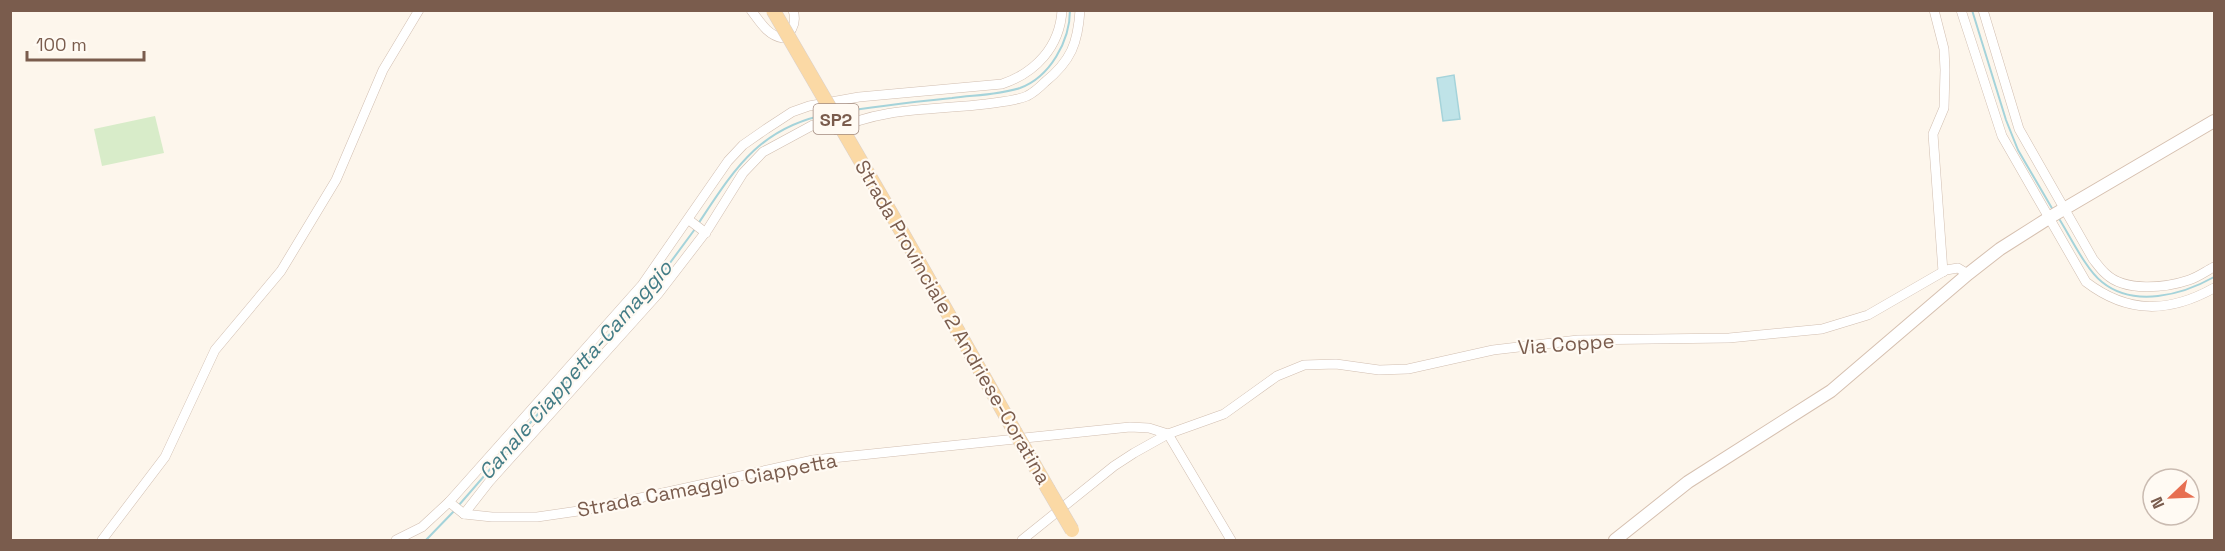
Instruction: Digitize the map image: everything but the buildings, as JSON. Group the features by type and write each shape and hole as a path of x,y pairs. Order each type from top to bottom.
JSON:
{"main road":[{"name":"Strada Provinciale 2 Andriese-Coratina","path":"773,10 1075,537"},
{"path":"1615,540 1688,482 1831,391 2000,249 2056,213 2214,121"}],"street":[{"path":"102,540 165,457 215,350 281,271 330,190 383,70 419,10"},
{"path":"751,10 774,37 783,38 792,31 796,18 793,10"},
{"path":"396,540 422,527 451,503 642,285 728,161 743,145 792,112 810,106 859,97 1002,84 1019,78 1033,69 1056,39 1062,10"},
{"path":"451,503 463,513 658,294 706,233 743,173 763,152 813,125 837,130 873,115 1006,101 1027,96 1061,69 1069,57 1076,42 1080,10"},
{"path":"1934,10 1944,49 1945,70 1944,108 1933,134 1943,272 1958,268 1968,274"},
{"path":"1961,10 2002,136 2056,213 2106,275 2127,285 2172,285 2190,280 2214,267"},
{"path":"1983,10 2019,129 2086,282 2104,295 2136,306 2189,301 2214,288"},
{"path":"913,92 915,112"},
{"path":"689,220 706,233"},
{"name":"Via Coppe","path":"1023,540 1114,466 1168,434 1224,414 1277,376 1304,365 1336,364 1379,370 1407,369 1493,350 1578,340 1730,338 1822,329 1868,315 1943,272"},
{"path":"2124,303 2127,285"},
{"path":"555,382 568,395"},
{"name":"Strada Camaggio Ciappetta","path":"463,513 492,517 537,517 585,510 813,460 1130,427 1149,428 1168,434"},
{"path":"1168,434 1231,540"}],"green space":[{"path":"155,116 164,153 102,166 94,129"}],"water":[{"path":"1454,75 1460,119 1443,121 1437,78"}],"waterway":[{"name":"Canale Ciappetta-Camaggio","path":"837,113 1020,88 1031,83 1049,67 1062,45 1070,10"},
{"name":"Canale Ciappetta-Camaggio","path":"1972,10 2006,120 2018,150 2053,210"},
{"name":"Canale Ciappetta-Camaggio","path":"698,224 737,169 766,140 805,120 829,114"},
{"name":"Canale Ciappetta-Camaggio","path":"2058,217 2090,269 2102,282 2115,290 2128,295 2158,296 2188,289 2214,277"},
{"name":"Canale Ciappetta-Camaggio","path":"459,505 650,290 695,229"},
{"name":"Canale Ciappetta-Camaggio","path":"426,540 456,509"}]}
